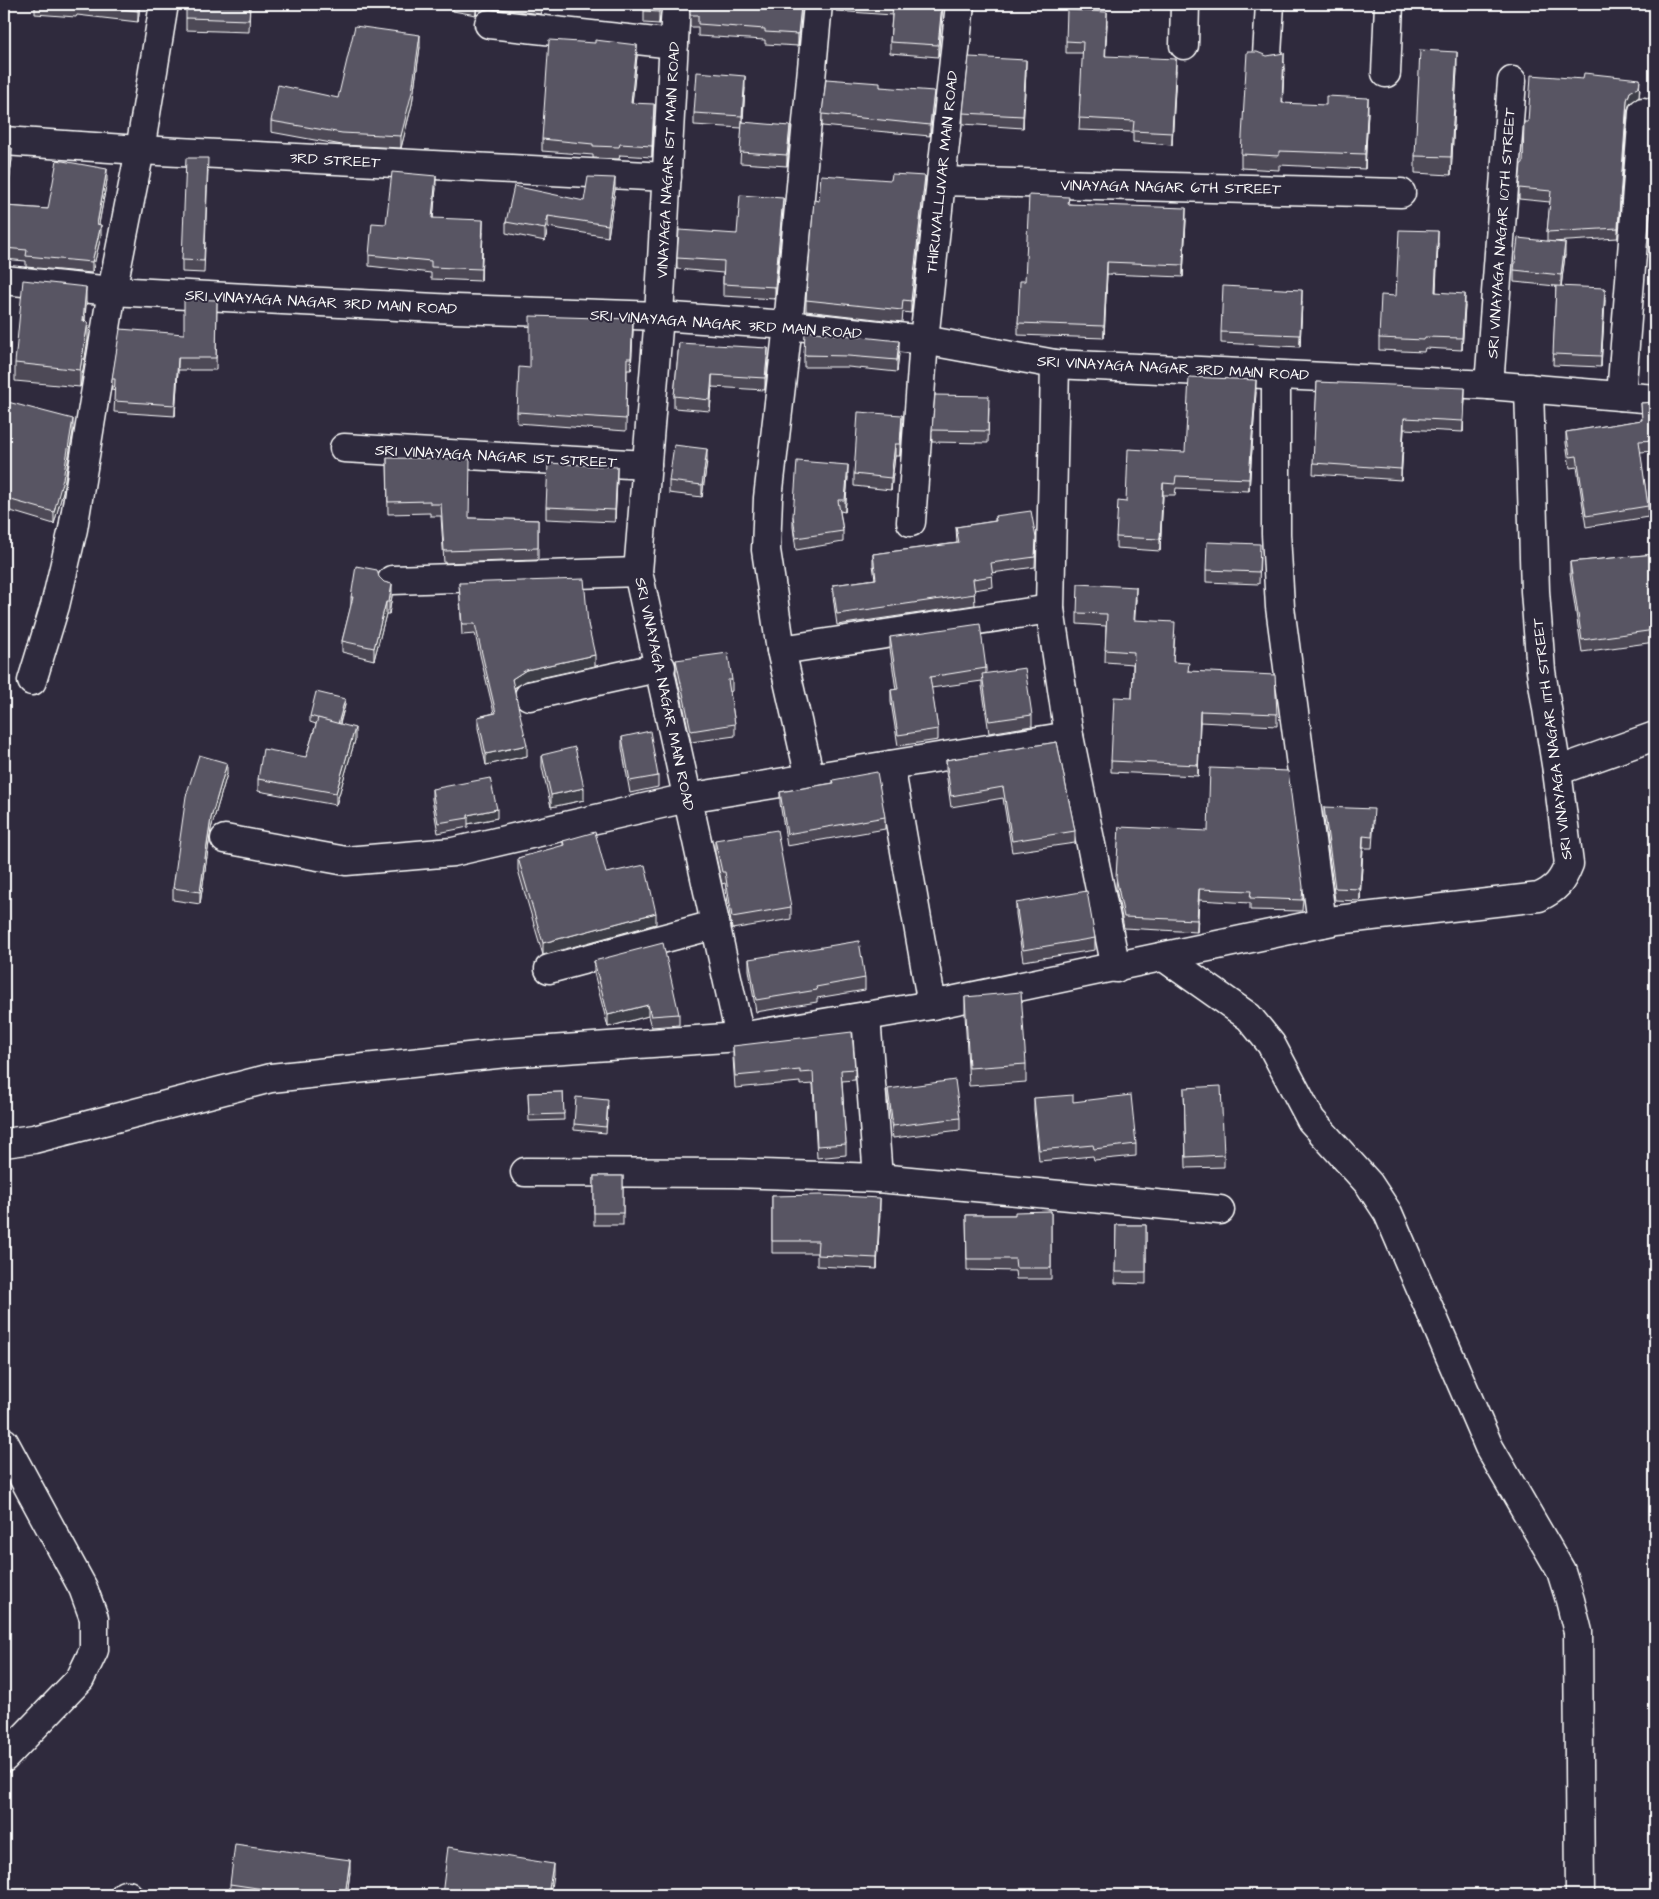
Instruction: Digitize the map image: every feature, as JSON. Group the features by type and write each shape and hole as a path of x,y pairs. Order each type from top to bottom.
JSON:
{"street":[{"path":"32,681 55,606 73,529 112,291 140,150 164,4"},
{"name":"VINAYAGA NAGAR 1ST MAIN ROAD","path":"659,316 676,4"},
{"path":"810,778 781,650 766,550 768,498 788,325 818,4"},
{"name":"THIRUVALLUVAR MAIN ROAD","path":"912,522 924,340 960,4"},
{"path":"1184,45 1185,4"},
{"path":"1267,55 1270,4"},
{"path":"1386,73 1388,4"},
{"path":"489,24 674,44"},
{"name":"SRI VINAYAGA NAGAR 10TH STREET","path":"1489,385 1512,81"},
{"path":"1621,396 1643,112"},
{"name":"3RD STREET","path":"4,141 140,150 667,177"},
{"name":"VINAYAGA NAGAR 6TH STREET","path":"941,181 1401,193"},
{"name":"SRI VINAYAGA NAGAR 3RD MAIN ROAD","path":"4,280 112,291 455,309 659,316 788,325 924,340 1055,364 1489,385 1655,399"},
{"name":"SRI VINAYAGA NAGAR MAIN ROAD","path":"659,316 638,572 661,667 714,925 740,1037"},
{"path":"1055,364 1050,609 1069,736 1116,968"},
{"path":"4,1143 34,1139 271,1078 506,1053 740,1037 932,1005 1116,968 1322,923 1280,607 1276,534 1276,375"},
{"name":"SRI VINAYAGA NAGAR 11TH STREET","path":"1322,923 1539,897 1555,889 1564,878 1569,864 1538,641 1529,388"},
{"name":"SRI VINAYAGA NAGAR 1ST STREET","path":"344,448 647,465"},
{"path":"392,580 638,572"},
{"path":"781,650 1050,609"},
{"path":"529,696 661,667"},
{"path":"225,839 346,861 453,852 687,798 1069,736"},
{"path":"1557,771 1655,736"},
{"path":"890,765 932,1005"},
{"path":"549,969 714,925"},
{"path":"1164,957 1249,1017 1271,1044 1311,1120 1369,1184 1388,1213 1489,1447 1561,1571 1578,1632 1580,1895"},
{"path":"866,1016 878,1178"},
{"path":"525,1172 734,1173 878,1178 1220,1210"},
{"path":"4,1442 83,1588 94,1618 94,1650 80,1679 4,1758"}],"building":[{"path":"80,4 138,4 138,11"},
{"path":"186,4 250,4 249,20 186,18"},
{"path":"644,4 660,4 659,12 644,11"},
{"path":"690,4 801,6 798,34 765,32 765,29 698,24 698,15 690,15"},
{"path":"893,4 942,4 938,45 890,42"},
{"path":"1067,10 1107,12 1105,56 1176,59 1172,133 1133,131 1134,121 1079,118 1083,42 1066,41"},
{"path":"355,26 420,35 412,92 401,136 342,133 271,121 278,85 338,98"},
{"path":"549,40 595,43 595,40 637,45 631,103 654,104 652,146 620,144 619,147 593,146 593,144 542,139"},
{"path":"1420,50 1457,52 1451,157 1415,156"},
{"path":"1247,52 1257,52 1267,56 1284,53 1282,103 1326,105 1326,96 1368,98 1365,154 1279,151 1279,156 1241,154"},
{"path":"969,57 1026,60 1023,116 963,113"},
{"path":"697,72 745,76 742,116 694,113"},
{"path":"1584,73 1640,79 1639,87 1630,92 1627,100 1618,228 1547,232 1551,191 1519,188 1521,164 1523,164 1524,122 1528,122 1531,75 1583,79"},
{"path":"826,79 880,83 880,87 934,91 930,125 822,114"},
{"path":"742,122 790,126 787,155 740,152"},
{"path":"4,147 12,148 5,206 48,209 57,160 107,169 97,224 101,225 92,262 26,256 27,250 4,248"},
{"path":"186,158 208,158 204,261 182,260"},
{"path":"392,172 436,176 432,218 483,220 481,269 431,267 431,261 369,255 372,223 386,224"},
{"path":"892,174 925,176 911,301 903,300 902,310 806,300 814,200 819,201 821,175 891,180"},
{"path":"588,177 615,178 608,225 548,216 545,229 506,222 514,186 584,201"},
{"path":"740,195 783,198 775,287 723,284 724,261 677,258 679,230 737,234"},
{"path":"1029,195 1069,197 1068,204 1186,208 1183,265 1107,262 1104,326 1018,323 1020,281 1025,281"},
{"path":"1399,230 1438,231 1435,292 1465,294 1462,338 1425,337 1424,340 1379,338 1381,295 1396,296"},
{"path":"1518,238 1565,243 1561,275 1514,270"},
{"path":"23,280 86,287 83,321 88,322 80,370 15,363"},
{"path":"1223,286 1302,290 1300,335 1221,332"},
{"path":"1556,286 1605,288 1601,356 1553,354"},
{"path":"184,299 217,300 216,358 178,358 175,405 114,401 115,379 112,379 120,329 184,334"},
{"path":"530,316 633,319 631,358 627,358 626,419 517,412 519,367 530,368"},
{"path":"1653,318 1655,318 1655,347 1654,347"},
{"path":"805,331 899,341 897,360 804,355"},
{"path":"679,343 768,348 765,378 712,375 710,400 674,396"},
{"path":"1189,377 1256,380 1249,479 1176,476 1175,484 1163,483 1160,539 1116,537 1118,501 1126,502 1128,449 1185,452"},
{"path":"1317,382 1465,388 1463,421 1404,418 1401,469 1313,463"},
{"path":"935,395 989,396 988,431 932,430"},
{"path":"4,401 73,419 63,479 54,512 4,498"},
{"path":"1655,402 1655,440 1639,441 1648,506 1586,516 1577,456 1570,457 1566,432 1642,420 1641,403"},
{"path":"858,412 902,415 900,444 895,444 891,478 854,474"},
{"path":"674,445 707,449 702,485 669,481"},
{"path":"387,458 470,459 469,518 538,520 538,548 444,551 441,504 430,504 430,501 388,502"},
{"path":"797,461 848,465 845,500 838,500 843,531 796,538 793,516"},
{"path":"548,463 617,467 615,510 546,507"},
{"path":"1031,511 1036,538 1035,557 991,563 993,576 973,579 975,594 837,614 833,585 876,579 873,554 959,543 956,527 996,521 995,516"},
{"path":"1207,542 1260,544 1259,572 1206,570"},
{"path":"1655,554 1655,630 1582,640 1570,562"},
{"path":"356,566 377,570 379,577 384,582 392,584 389,602 386,602 374,648 342,641 353,597 351,597"},
{"path":"584,579 588,624 595,655 526,670 512,679 527,745 486,754 478,717 496,713 475,624 462,624 459,583"},
{"path":"1078,584 1136,587 1134,620 1175,622 1173,662 1189,663 1188,671 1275,675 1277,714 1200,711 1198,765 1111,761 1114,697 1132,698 1134,652 1105,650 1107,614 1077,613"},
{"path":"980,624 986,668 930,677 938,729 898,735 891,690 898,689 890,637"},
{"path":"728,653 732,680 728,680 735,724 691,731 676,660"},
{"path":"1025,668 1032,715 989,721 982,674"},
{"path":"316,692 345,699 338,724 310,716"},
{"path":"318,718 355,728 336,793 258,779 263,749 306,757"},
{"path":"650,731 658,776 630,781 622,737"},
{"path":"1057,742 1075,831 1012,841 1003,787 951,796 946,760"},
{"path":"575,747 584,788 551,795 542,755"},
{"path":"199,755 227,763 211,818 200,892 173,888 186,796"},
{"path":"1210,768 1288,771 1303,887 1302,900 1250,898 1251,891 1199,889 1197,920 1124,917 1116,877 1119,827 1208,831"},
{"path":"877,772 885,817 787,834 780,792 834,783 833,780"},
{"path":"490,778 497,809 468,815 468,818 438,823 432,789"},
{"path":"1324,807 1374,809 1372,837 1363,836 1360,889 1335,888"},
{"path":"777,830 791,907 732,917 725,872 722,872 715,840"},
{"path":"595,832 606,873 645,865 656,913 543,943 518,858 564,845 563,841"},
{"path":"1087,891 1095,938 1023,950 1016,903"},
{"path":"859,941 865,978 816,987 817,990 756,1000 749,959"},
{"path":"663,943 679,1014 651,1016 648,1005 608,1015 594,961"},
{"path":"1021,992 1026,1064 969,1068 965,997"},
{"path":"852,1032 855,1069 841,1070 846,1144 817,1146 813,1072 800,1073 800,1070 735,1076 733,1046"},
{"path":"955,1080 960,1118 893,1126 888,1089"},
{"path":"1221,1086 1224,1155 1186,1157 1184,1088"},
{"path":"563,1092 564,1114 529,1115 528,1093"},
{"path":"1073,1095 1073,1102 1131,1095 1136,1144 1094,1149 1093,1145 1039,1150 1034,1098"},
{"path":"576,1097 608,1100 606,1127 574,1124"},
{"path":"594,1176 623,1176 623,1213 594,1213"},
{"path":"820,1195 880,1198 877,1258 817,1255 818,1241 772,1241 772,1196"},
{"path":"1051,1211 1051,1268 1016,1268 1015,1259 967,1259 966,1215 1015,1215 1015,1212"},
{"path":"1116,1225 1146,1225 1146,1272 1115,1272"},
{"path":"235,1844 350,1860 345,1895 304,1895 230,1884"},
{"path":"448,1847 553,1864 548,1895 442,1895"}]}
